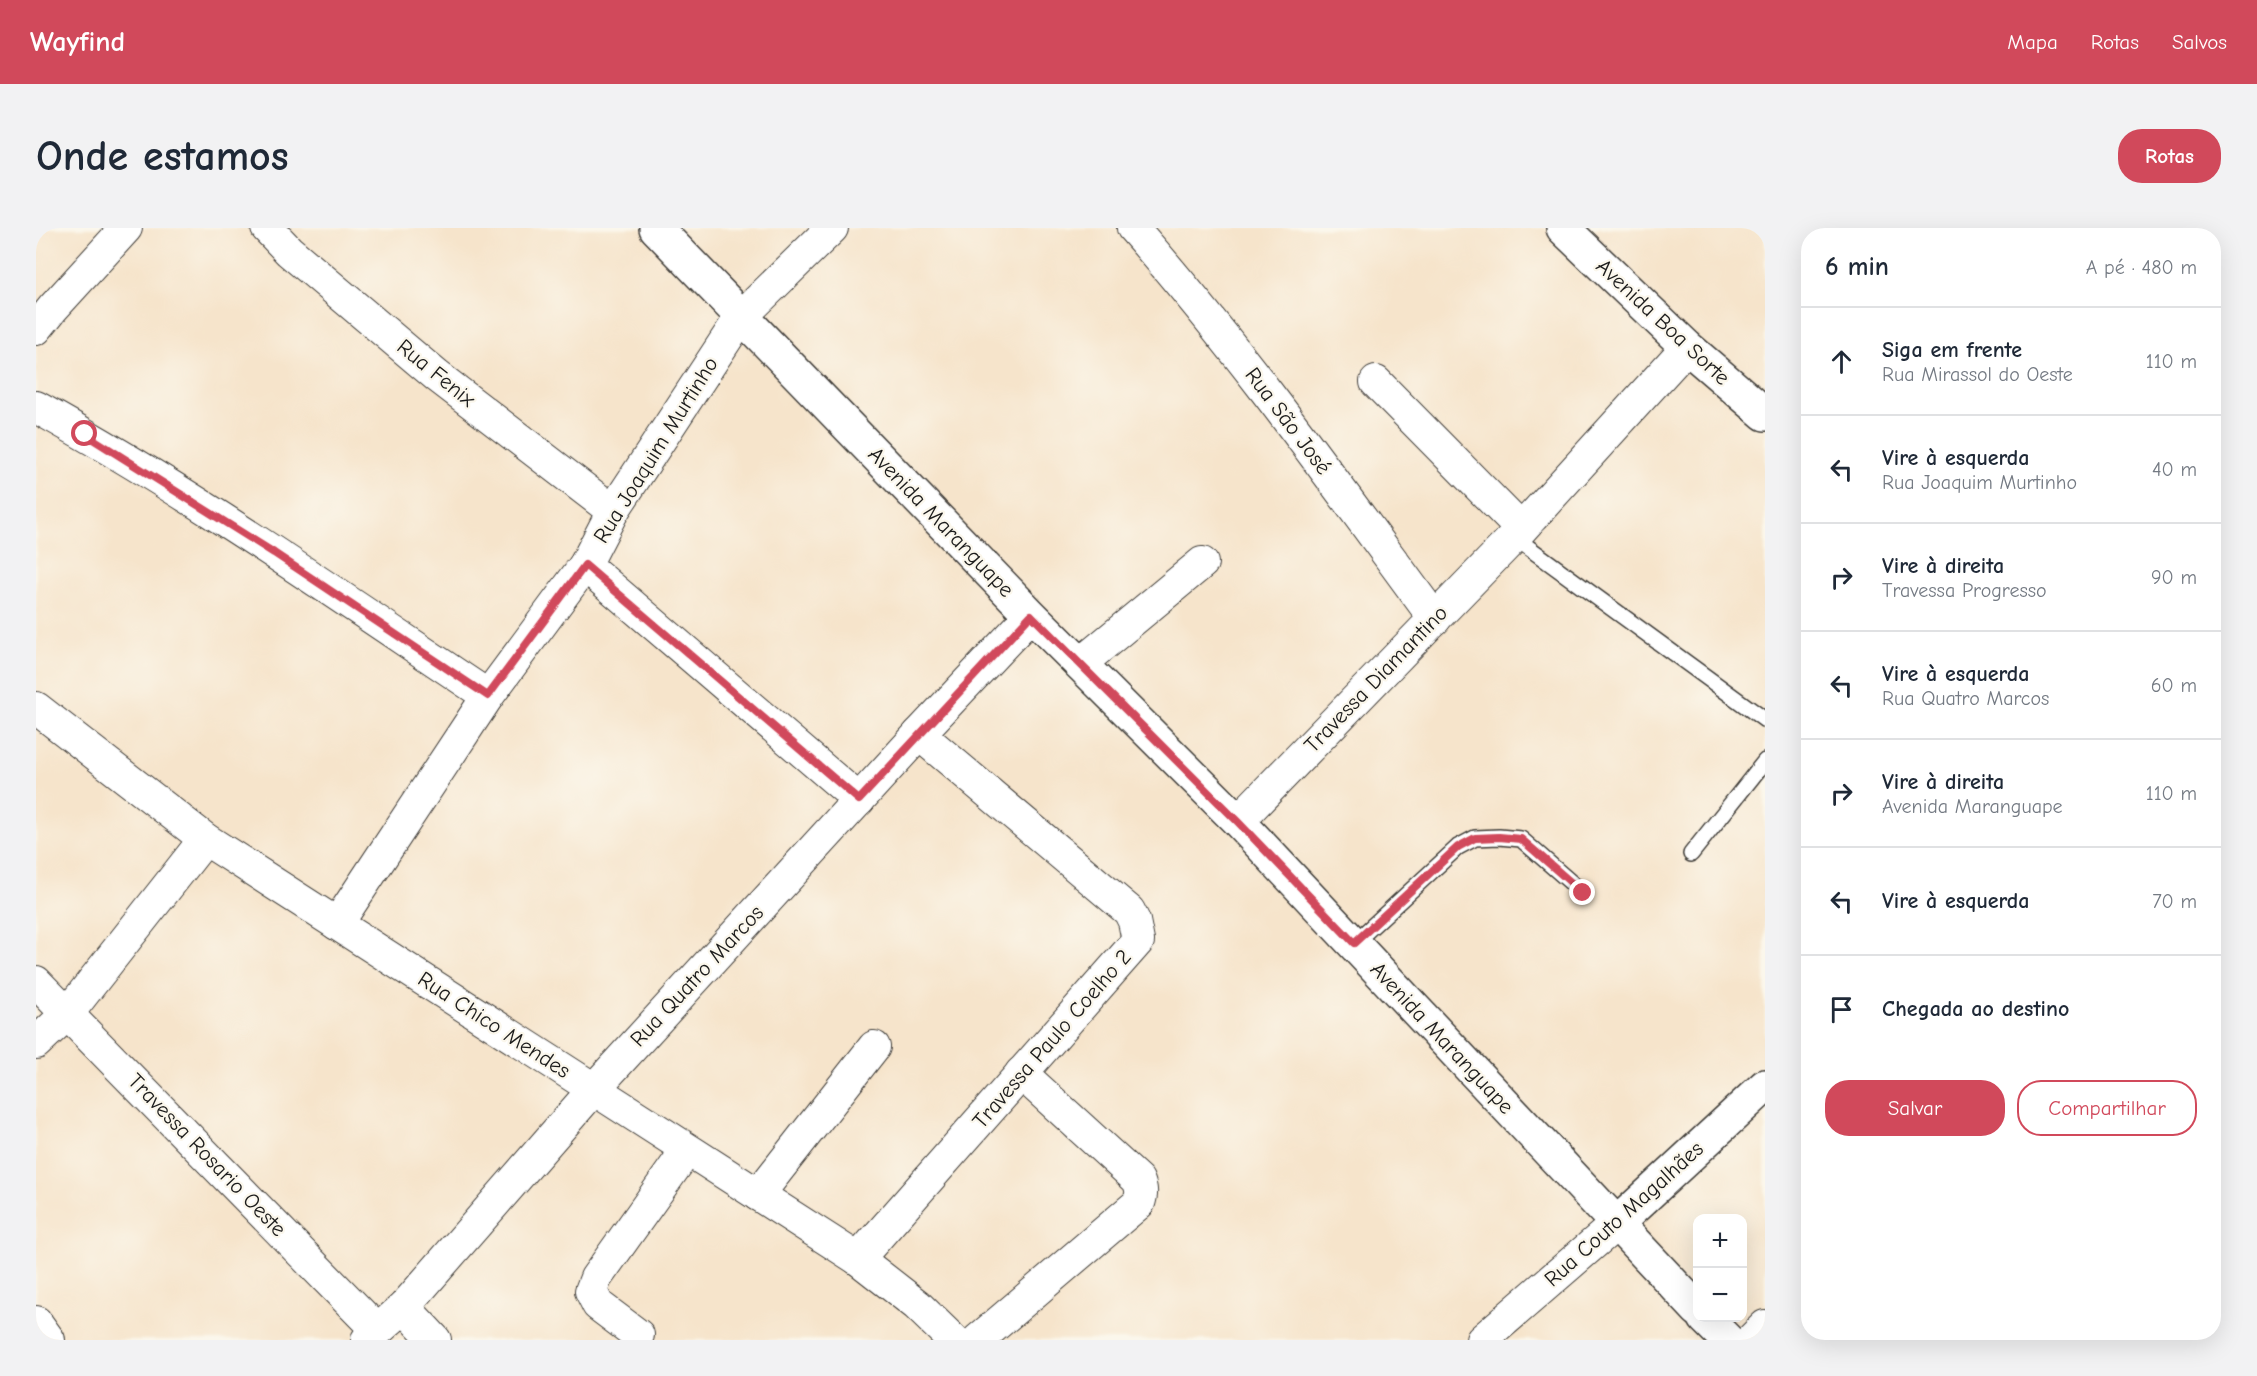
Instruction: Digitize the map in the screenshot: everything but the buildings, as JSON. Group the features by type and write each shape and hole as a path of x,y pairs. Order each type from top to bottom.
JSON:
{"main road":[{"name":"Avenida Maranguape","path":"656,228 1031,615 1238,822 1354,943 1615,1225 1693,1305"},
{"name":"Avenida Boa Sorte","path":"1566,229 1687,347 1765,414"},
{"name":"Rua Couto Magalhães","path":"1615,1225 1765,1086"},
{"path":"1710,1322 1727,1340"}],"street":[{"path":"36,329 52,308 126,228"},
{"name":"Rua Fenix","path":"267,228 294,240 437,376 612,511"},
{"name":"Rua Joaquim Murtinho","path":"337,924 488,696 585,565 612,511 741,317 832,228"},
{"name":"Rua São José","path":"1133,228 1186,289 1263,387 1435,619"},
{"name":"Travessa Diamantino","path":"1238,822 1517,533 1687,347"},
{"path":"1376,382 1517,533"},
{"path":"36,407 85,434 274,553 488,696"},
{"path":"1080,664 1202,563"},
{"path":"585,565 859,800"},
{"name":"Rua Quatro Marcos","path":"372,1335 404,1307 594,1089 1031,615"},
{"name":"Rua Chico Mendes","path":"36,708 204,839 858,1259 917,1305 953,1340"},
{"name":"Travessa Paulo Coelho 2","path":"858,1259 1138,941 1129,910 919,734"},
{"path":"36,1043 68,1013 204,839"},
{"name":"Travessa Rosario Oeste","path":"36,982 68,1013 372,1335"},
{"path":"758,1194 874,1047"},
{"path":"978,1340 1139,1203 1141,1196 1142,1188 1138,1180 1021,1073"},
{"path":"638,1335 598,1305 591,1291 596,1278 687,1149"},
{"name":"Rua Couto Magalhães","path":"1482,1340 1615,1225"},
{"path":"404,1307 435,1340"},
{"path":"36,1322 49,1340"},
{"path":"1751,1340 1765,1326"}],"lane":[{"path":"1517,533 1765,720"},
{"path":"1691,854 1765,761"},
{"path":"1354,943 1458,847 1475,838 1521,839 1583,893"}],"route":[{"path":"85,434 274,553 488,696 585,565 859,800 1031,615 1238,822 1354,943 1458,847 1475,838 1521,839 1583,893"}]}
